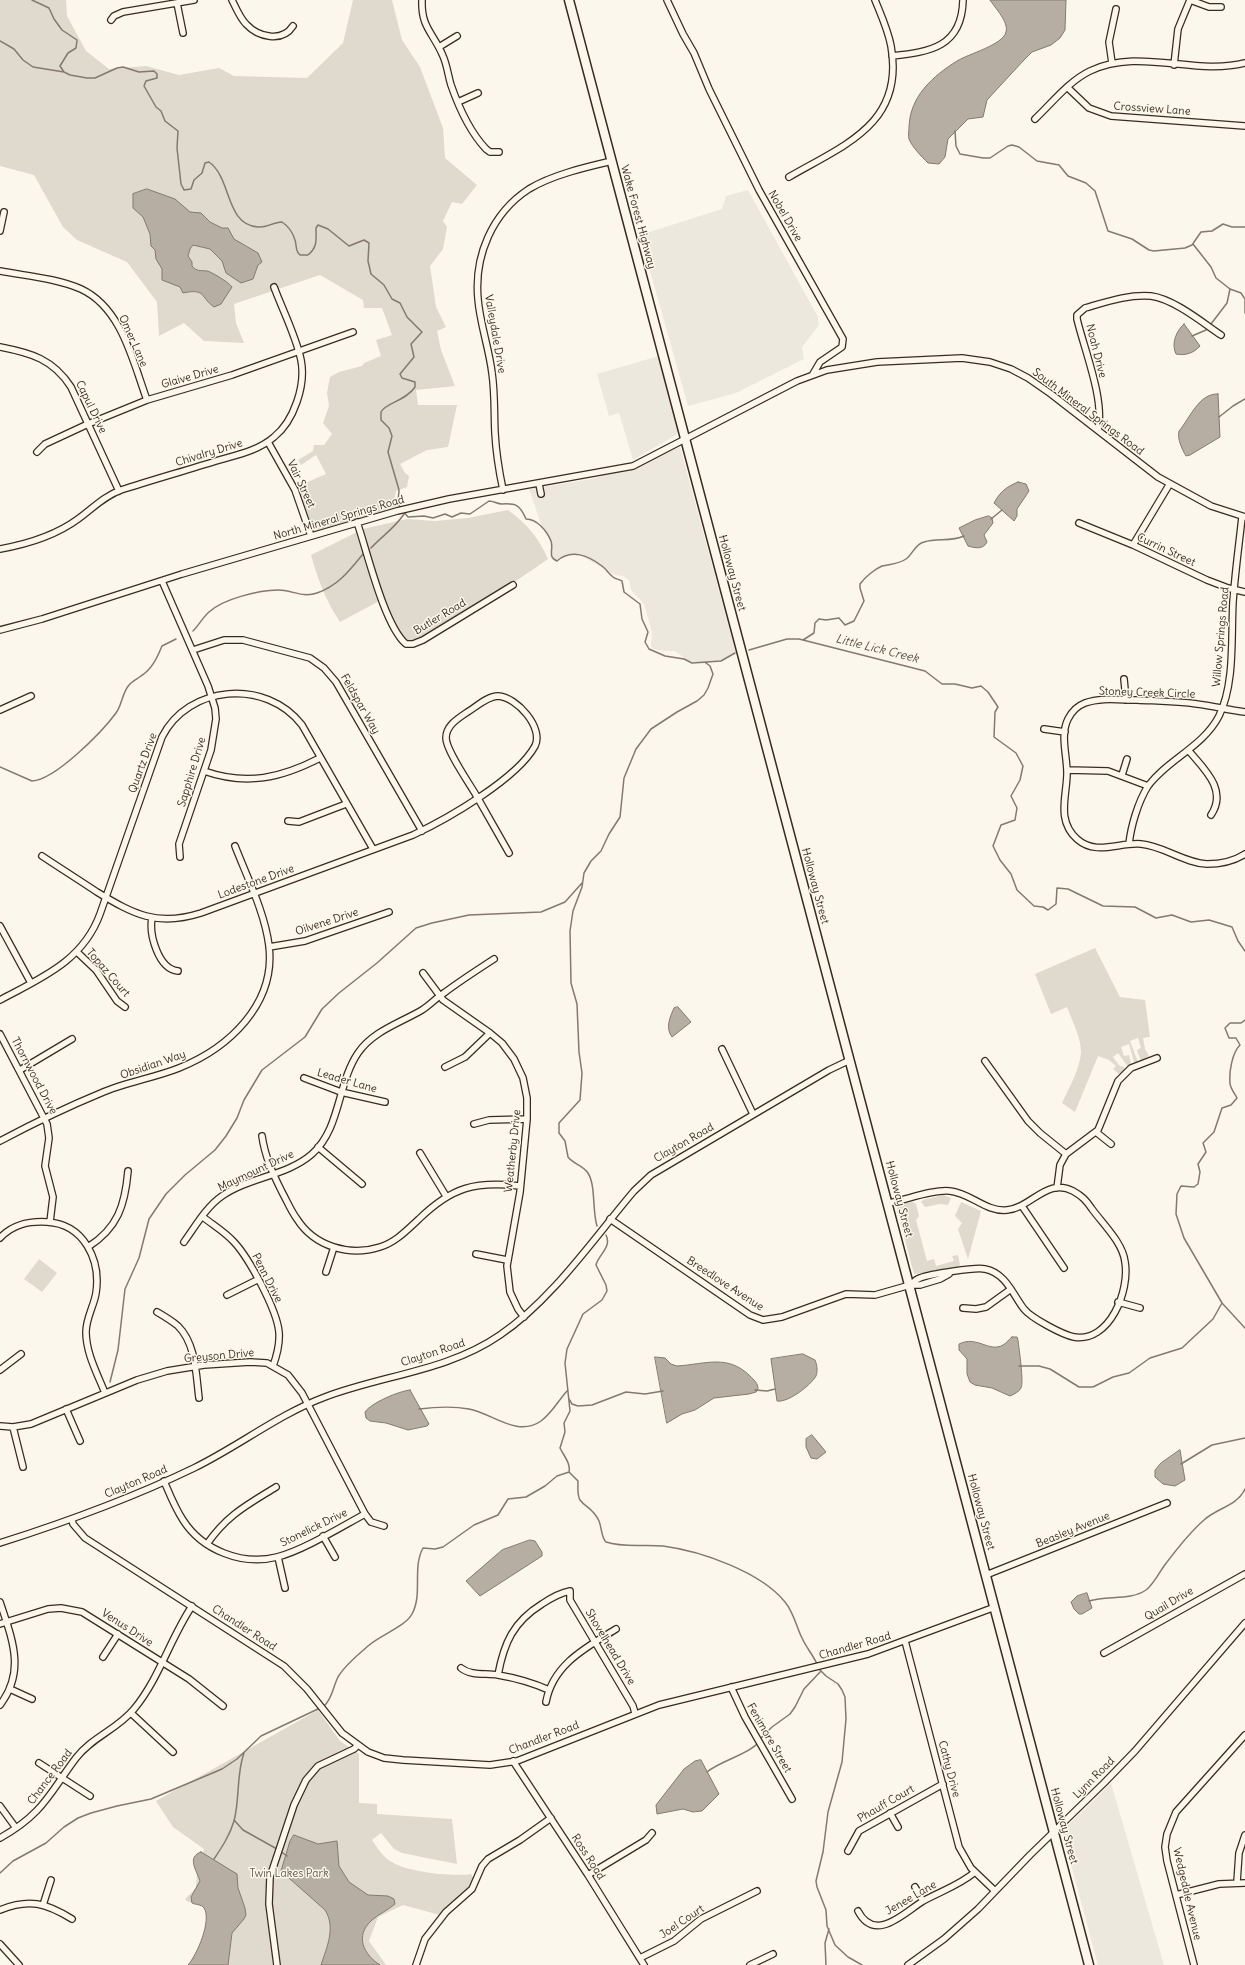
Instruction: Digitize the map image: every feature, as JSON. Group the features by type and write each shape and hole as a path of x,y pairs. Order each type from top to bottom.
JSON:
{"highway":[{"name":"Wake Forest Highway","path":"569,0 685,439"},
{"name":"Holloway Street","path":"685,439 1089,1965"}],"street":[{"path":"110,20 114,16 123,12 194,0"},
{"path":"232,0 246,24 261,34 280,36 288,32 293,26"},
{"path":"422,0 424,23 439,47 458,102 466,120 482,146 490,152 499,152"},
{"name":"Nobel Drive","path":"667,0 759,190 843,339 842,347 820,362 813,374"},
{"path":"789,177 858,136 875,121 883,108 890,88 893,72 892,56 888,36 875,0"},
{"path":"892,56 925,52 943,43 953,34 959,24 964,0"},
{"path":"1174,65 1178,29 1190,0 1209,7 1221,7"},
{"path":"177,3 183,33"},
{"path":"1112,63 1109,42 1116,9"},
{"path":"439,47 457,36"},
{"path":"1035,119 1068,88 1089,71 1112,63 1131,61 1217,68 1245,63"},
{"name":"Crossview Lane","path":"1068,88 1089,108 1111,116 1168,119 1245,126"},
{"path":"458,102 478,93"},
{"name":"Valleydale Drive","path":"503,490 496,448 492,373 478,300 478,271 484,245 489,233 509,207 528,190 549,180 612,161"},
{"path":"0,231 4,212"},
{"name":"Omer Lane","path":"0,271 64,283 82,289 99,302 113,317 120,330 147,400"},
{"name":"Chivalry Drive","path":"0,549 41,538 61,530 99,502 119,491 245,453 275,437 285,426 300,392 301,361 274,287"},
{"name":"Noah Drive","path":"1098,430 1098,409 1092,375 1077,319 1080,311 1085,308 1130,297 1152,296 1165,300 1199,320 1221,336"},
{"name":"Glaive Drive","path":"37,452 45,444 88,424 147,400 232,375 298,350 353,332"},
{"name":"Capul Drive","path":"0,347 27,353 53,366 71,387 119,491"},
{"name":"South Mineral Springs Road","path":"685,439 766,396 813,374 841,367 896,360 962,358 1005,366 1028,378 1098,430 1151,473 1169,485 1211,506 1244,517"},
{"name":"North Mineral Springs Road","path":"0,630 42,619 162,581 397,511 633,466 685,439"},
{"name":"Vair Street","path":"268,442 296,490 311,536"},
{"path":"539,484 542,494"},
{"path":"1133,545 1169,485"},
{"name":"Willow Springs Road","path":"1129,844 1134,822 1148,786 1163,771 1189,751 1209,731 1222,708 1229,680 1234,590 1244,517"},
{"name":"Butler Road","path":"357,522 384,606 398,634 406,644 413,644 423,640 513,585"},
{"name":"Currin Street","path":"1079,522 1133,545 1207,580 1234,590 1245,592"},
{"name":"Sapphire Drive","path":"162,581 212,697 215,714 215,731 204,771 179,844 180,857"},
{"name":"Feldspar Way","path":"193,650 224,640 243,640 304,656 324,668 336,682 422,831"},
{"path":"1124,679 1126,700"},
{"name":"Quartz Drive","path":"0,1000 60,967 77,952 95,927 165,730 172,720 185,708 212,697 241,693 269,700 284,707 302,725 373,849"},
{"path":"0,710 31,696"},
{"name":"Lodestone Drive","path":"42,856 130,911 152,918 166,919 190,916 253,894 422,831 478,798 501,782 533,749 537,741 537,732 533,722 515,704 507,698 494,697 485,701 455,721 446,734 450,750 478,798 509,853"},
{"name":"Stoney Creek Circle","path":"1245,712 1185,702 1100,700 1080,705 1074,709 1068,718 1065,732 1067,770 1063,811 1066,822 1073,834 1080,841 1101,848 1129,844 1150,846 1206,864 1230,861 1245,854"},
{"path":"1044,729 1065,732"},
{"path":"1189,751 1213,780 1217,801 1211,815"},
{"path":"204,771 233,779 261,779 281,774 320,758"},
{"path":"1122,775 1127,759"},
{"path":"1067,770 1098,769 1122,775 1148,786"},
{"path":"288,821 299,822 346,804"},
{"name":"Obsidian Way","path":"0,1141 101,1093 186,1065 220,1045 245,1024 259,1002 269,973 269,947 264,923 235,846"},
{"name":"Oilvene Drive","path":"269,947 306,941 390,912"},
{"path":"152,918 151,932 155,947 167,965 173,971 178,971"},
{"path":"0,926 31,983"},
{"name":"Topaz Court","path":"77,952 96,970 117,1001 125,1006"},
{"path":"439,996 494,959"},
{"name":"Weatherby Drive","path":"423,973 439,996 449,1006 490,1032 502,1043 519,1068 526,1088 527,1119 520,1186 507,1260 507,1275 510,1292 518,1309 524,1317"},
{"name":"Maymount Drive","path":"184,1242 203,1217 222,1196 299,1163 318,1147 332,1124 341,1092 353,1061 364,1045 382,1031 422,1010 439,996"},
{"path":"445,1068 465,1058 490,1032"},
{"name":"Thornwood Drive","path":"0,1034 45,1119 49,1138 45,1166 53,1197 50,1222"},
{"path":"20,1070 72,1039"},
{"path":"722,1049 753,1114"},
{"path":"1057,1188 1060,1165 1066,1154 1096,1132 1105,1116 1118,1081 1131,1068 1157,1058"},
{"name":"Clayton Road","path":"0,1543 72,1519 164,1482 216,1457 308,1404 344,1390 462,1356 495,1338 524,1317 544,1296 641,1183 656,1171 831,1069 850,1060"},
{"path":"985,1061 1028,1121 1066,1154"},
{"name":"Leader Lane","path":"304,1078 341,1092 385,1102"},
{"path":"474,1124 489,1120 527,1119"},
{"path":"1096,1132 1111,1144"},
{"path":"262,1136 265,1154 292,1212 304,1228 318,1239 334,1247 361,1251 387,1244 403,1234 429,1209 446,1196 465,1188 486,1184 520,1186"},
{"path":"318,1147 362,1184"},
{"path":"420,1153 446,1196"},
{"path":"88,1247 108,1231 120,1212 124,1200 128,1171"},
{"path":"888,1203 934,1192 951,1191 995,1210 1007,1210 1022,1206 1046,1190 1066,1188 1084,1197 1122,1250 1126,1262 1126,1279 1114,1316 1102,1330 1085,1336 1074,1336 1033,1318 1024,1310 1004,1280 995,1273 986,1269 970,1269 919,1278 910,1285"},
{"path":"1022,1206 1064,1268"},
{"name":"Penn Drive","path":"203,1217 226,1234 240,1248 270,1305 278,1324 279,1344 273,1366"},
{"name":"Breedlove Avenue","path":"610,1219 750,1315 763,1320 782,1317 846,1294 876,1295 910,1285"},
{"path":"0,1238 11,1229 26,1222 50,1222 62,1224 70,1229 81,1237 88,1247 95,1261 97,1278 96,1293 86,1325 87,1343 92,1362 105,1393"},
{"path":"326,1272 334,1247"},
{"path":"476,1254 507,1260"},
{"path":"227,1296 257,1280"},
{"path":"963,1308 976,1309 986,1307 1011,1290"},
{"path":"1118,1302 1140,1308"},
{"path":"157,1312 176,1325 183,1332 190,1346 195,1366 199,1398"},
{"path":"0,1370 21,1354"},
{"name":"Greyson Drive","path":"0,1426 13,1427 31,1424 137,1380 167,1371 195,1366 264,1362 273,1366 292,1380 308,1404 365,1514 372,1522 384,1526"},
{"path":"66,1409 80,1441"},
{"path":"13,1427 23,1467"},
{"name":"Stonelick Drive","path":"164,1482 183,1522 197,1537 229,1555 243,1558 265,1559 278,1557 365,1514"},
{"path":"207,1544 220,1526 229,1517 276,1487"},
{"name":"Beasley Avenue","path":"986,1575 1167,1503"},
{"name":"Chandler Road","path":"72,1519 73,1524 85,1538 289,1670 313,1695 342,1733 357,1746 378,1756 402,1760 490,1765 513,1761 659,1705 731,1686 850,1659 905,1641 995,1607"},
{"path":"323,1536 335,1557"},
{"path":"278,1557 285,1588"},
{"name":"Quail Drive","path":"1104,1653 1245,1574"},
{"name":"Shovelhead Drive","path":"498,1675 505,1647 520,1620 532,1610 557,1594 570,1591 570,1600 633,1706 635,1713"},
{"path":"0,1602 12,1636 15,1658 14,1676 10,1689 0,1704"},
{"name":"Chance Road","path":"0,1838 16,1828 39,1810 80,1754 94,1741 117,1726 130,1713 144,1696 177,1630 192,1606"},
{"name":"Venus Drive","path":"0,1624 48,1609 68,1609 88,1615 194,1683 223,1706"},
{"name":"Lynn Road","path":"908,1965 950,1934 996,1891 1054,1831 1125,1762 1245,1623"},
{"path":"546,1702 549,1690 565,1665 575,1655 616,1629"},
{"path":"103,1657 118,1634"},
{"name":"Cathy Drive","path":"905,1641 959,1847 975,1872 996,1891"},
{"path":"461,1668 469,1673 498,1675 523,1680 549,1690"},
{"name":"Fenimore Street","path":"731,1686 745,1717 792,1799"},
{"path":"10,1689 32,1699"},
{"path":"130,1713 173,1752"},
{"name":"Wedgedale Avenue","path":"1194,1965 1166,1852 1168,1827 1182,1804 1245,1735"},
{"path":"277,1965 269,1900 270,1877 294,1805 306,1780 313,1771 321,1764 354,1749 357,1746"},
{"name":"Ross Road","path":"513,1761 588,1875 644,1965"},
{"path":"39,1763 90,1796"},
{"name":"Phauff Court","path":"848,1851 859,1831 943,1784"},
{"path":"0,1806 16,1828"},
{"path":"890,1813 898,1827"},
{"path":"417,1963 425,1939 446,1912 472,1889 482,1866 488,1859 520,1840 551,1818"},
{"path":"588,1875 646,1840 652,1833"},
{"path":"1237,1882 1239,1853 1245,1835"},
{"name":"Jenee Lane","path":"858,1911 867,1922 885,1924 903,1917 923,1901 962,1882 975,1872"},
{"path":"43,1905 51,1880"},
{"path":"1176,1895 1220,1884 1237,1882 1245,1883"},
{"path":"915,1887 923,1901"},
{"name":"Joel Court","path":"640,1958 674,1942 701,1919 757,1891"},
{"path":"0,1910 17,1903 43,1905 72,1919"},
{"path":"0,1944 19,1965"},
{"path":"750,1965 773,1954"}],"shaded area":[{"path":"990,0 1066,0 1065,30 1060,38 1051,45 1032,52 1024,60 987,100 983,117 968,119 948,139 945,157 939,164 928,163 910,142 910,116 918,96 940,73 962,58 992,45 1003,37 1006,32 1005,24 1001,15"},
{"path":"147,189 175,199 190,212 201,213 210,222 222,228 228,228 234,239 258,253 262,262 258,265 253,279 241,283 226,273 222,261 210,249 193,245 188,256 192,262 192,266 197,270 212,273 232,287 221,304 214,307 202,294 196,292 183,293 180,287 162,280 162,269 156,259 155,250 151,246 150,234 143,217 133,208 133,194"},
{"path":"748,190 818,317 819,325 802,347 804,359 736,393 688,406 640,235 722,209 726,196"},
{"path":"1184,324 1200,346 1183,355 1176,354 1174,346 1175,338"},
{"path":"659,356 678,431 676,435 633,460 619,413 609,416 597,374"},
{"path":"1218,394 1220,437 1186,456 1179,441 1179,431 1200,402 1211,395"},
{"path":"680,447 736,653 722,661 709,661 702,664 687,660 675,651 653,649 651,645 652,632 644,604 631,590 629,580 623,576 615,575 580,555 568,554 562,556 557,561 554,559 551,553 551,541 542,527 529,489 586,480 631,469"},
{"path":"1018,482 1026,484 1029,491 1017,509 1017,516 1014,521 994,503 1004,490"},
{"path":"989,516 992,518 993,523 984,535 987,542 985,545 979,548 968,546 959,528 975,520"},
{"path":"678,1007 691,1022 672,1037 669,1030 669,1022 674,1008"},
{"path":"1012,1337 1017,1337 1018,1340 1022,1379 1022,1385 1019,1391 1010,1396 992,1388 975,1385 970,1382 967,1374 967,1359 959,1350 959,1344 972,1341 988,1346 998,1347"},
{"path":"803,1354 815,1360 817,1368 816,1376 799,1393 782,1401 777,1401 771,1359"},
{"path":"655,1357 665,1358 671,1364 677,1366 707,1362 733,1365 742,1369 753,1379 757,1383 758,1389 756,1392 749,1394 714,1398 695,1410 682,1414 667,1423"},
{"path":"410,1390 429,1424 427,1426 408,1430 386,1423 370,1421 366,1418 365,1412 379,1401"},
{"path":"812,1435 826,1452 817,1459 811,1458 806,1447 806,1439"},
{"path":"1180,1450 1185,1480 1175,1486 1163,1484 1155,1477 1155,1470 1161,1463"},
{"path":"530,1540 535,1541 542,1552 542,1556 480,1596 466,1581 502,1550"},
{"path":"1087,1593 1092,1608 1082,1614 1079,1614 1074,1609 1071,1602 1077,1596"},
{"path":"701,1760 719,1794 702,1811 693,1812 683,1809 657,1814 656,1805 684,1769 695,1761"},
{"path":"1111,1783 1164,1965 1098,1965 1062,1831"},
{"path":"294,1835 318,1844 337,1841 339,1866 349,1882 368,1895 388,1896 394,1899 395,1904 372,1920 363,1932 362,1939 366,1951 374,1961 380,1965 321,1965 329,1937 330,1923 328,1917 325,1910 281,1871 290,1841"},
{"path":"201,1852 237,1874 238,1888 246,1915 232,1933 228,1965 188,1965 199,1946 206,1921 206,1913 204,1908 200,1905 192,1903 191,1897 200,1881 193,1861 194,1857"}],"green space":[{"path":"0,0 66,0 67,16 86,51 109,69 146,66 179,75 219,68 234,76 307,78 343,43 353,0 392,0 402,40 420,67 443,128 445,158 477,185 462,204 452,202 443,221 447,227 443,249 430,266 436,307 446,327 437,331 441,350 455,386 416,390 418,405 457,405 448,447 427,450 400,464 405,473 409,476 407,487 396,491 394,501 397,510 312,535 296,487 326,474 316,455 301,465 298,460 313,451 314,445 324,445 332,434 323,423 329,406 327,393 330,377 339,372 362,366 364,363 381,356 376,340 392,335 382,308 364,308 363,300 320,275 234,304 236,323 244,343 204,341 184,323 159,336 157,302 127,262 77,240 63,227 34,175 0,166"},
{"path":"508,510 532,532 541,544 548,559 515,582 446,625 410,644 399,634 383,599 340,622 323,590 311,555 363,529 407,519 435,521 468,518"},
{"path":"1095,948 1120,997 1145,1000 1150,1037 1143,1038 1145,1049 1149,1056 1141,1061 1137,1050 1141,1048 1138,1038 1130,1041 1138,1062 1134,1062 1129,1044 1121,1047 1124,1056 1129,1055 1131,1063 1128,1067 1118,1053 1113,1057 1119,1065 1124,1067 1125,1070 1119,1074 1113,1069 1116,1066 1109,1060 1098,1056 1075,1112 1062,1103 1079,1065 1081,1046 1078,1035 1067,1007 1051,1014 1035,974"},
{"path":"943,1195 951,1198 948,1205 940,1204 925,1207 921,1202 923,1200"},
{"path":"913,1202 916,1204 919,1216 916,1220 927,1261 934,1259 936,1266 954,1261 952,1256 958,1255 960,1265 955,1269 914,1274 896,1205"},
{"path":"961,1202 981,1211 968,1259 958,1229 962,1223 955,1216"},
{"path":"39,1259 57,1273 42,1292 24,1279"},
{"name":"Twin Lakes Park","path":"318,1710 340,1741 359,1754 359,1803 377,1804 377,1814 452,1819 457,1864 402,1853 394,1849 381,1833 372,1840 382,1854 397,1865 417,1871 452,1875 471,1874 477,1885 440,1915 403,1905 378,1917 369,1941 386,1965 189,1965 201,1942 207,1925 205,1904 188,1902 185,1899 196,1888 197,1871 204,1849 173,1827 156,1801"}],"waterway":[{"name":"Little Lick Creek","path":"32,0 49,8 54,19 62,30 77,40 76,48 68,53 60,66 64,72 70,75 95,78 117,68 123,67 139,72 154,71 157,74 157,78 146,81 144,86 156,107 161,111 165,121 178,131 177,148 181,184 184,190 191,189 194,180 202,173 205,163 209,162 216,169 222,179 234,210 240,218 247,224 258,227 264,227 282,222 293,235 298,253 300,255 308,255 315,246 316,228 318,225 328,229 349,246 364,240 369,243 368,261 371,274 384,285 392,299 400,303 407,317 422,332 411,344 414,357 400,374 402,378 415,382 415,387 406,396 387,406 381,412 381,420 389,428 392,436 388,452 399,490 398,503 401,509"},
{"path":"0,41 14,49 23,60 33,67 64,72"},
{"path":"955,131 956,146 960,154 990,158 1012,145 1019,147 1037,161 1059,165 1068,176 1086,183 1095,191 1108,231 1132,239 1149,250 1154,251 1185,248 1192,245 1201,232 1212,231 1223,224 1232,227 1245,227"},
{"path":"1193,244 1211,267 1216,278 1230,289 1241,293 1245,299 1245,313"},
{"path":"1211,324 1227,303 1230,289"},
{"path":"1192,336 1206,330"},
{"path":"1219,417 1245,399"},
{"name":"Little Lick Creek","path":"403,511 408,517 424,516 433,518 445,514 452,517 461,513 470,514 489,501 517,506 522,511 526,519 538,523 547,533 552,544 551,555 554,559 557,561 568,555 580,555 591,559 602,566 614,578 622,581 624,592 640,604 642,619 648,632 645,642 649,649 665,656 684,659 692,663 721,661 735,653"},
{"path":"991,519 1002,510"},
{"path":"371,548 393,528 404,514"},
{"path":"803,640 814,633 815,623 819,619 826,620 839,618 845,625 854,621 864,601 860,584 876,569 903,561 921,543 954,539 964,536"},
{"path":"193,631 215,607 232,599 270,590 283,590 307,595 324,590 343,577 363,554"},
{"path":"0,767 32,781 42,779 53,773 77,754 100,732 118,710 127,688 132,682 151,667 162,646 176,639"},
{"name":"Little Lick Creek","path":"749,650 787,639 799,639 925,671 942,684 955,684 972,688 981,686 988,692 998,707 995,712 994,737 1016,753 1023,766 1020,780 1011,796 1017,808 1015,820 1001,825 993,846 1000,860 1011,874 1017,890 1034,906 1043,907 1048,910 1056,904 1057,888 1068,889 1103,906 1135,907 1156,918 1172,915 1191,922 1209,920 1232,927 1238,941 1245,951"},
{"path":"597,1226 592,1185 588,1173 568,1157 565,1141 559,1133 559,1123 580,1100 582,1073 579,1052 577,1004 571,983 570,931 573,911 582,887 584,873 591,861 601,851 609,834 620,817 624,778 636,749 651,729 697,701 704,695 713,674 710,666 706,663"},
{"path":"110,1382 118,1350 125,1289 139,1258 149,1219 166,1194 185,1175 215,1150 226,1136 237,1118 244,1100 262,1070 305,1037 322,1009 416,928 469,915 541,912 565,902 582,883"},
{"path":"1245,1020 1241,1023 1230,1023 1225,1028 1229,1038 1236,1038 1240,1045 1237,1048 1233,1058 1230,1074 1230,1085 1237,1098 1231,1105 1222,1108 1214,1132 1203,1143 1206,1152 1198,1164 1200,1172 1198,1184 1194,1187 1181,1186 1177,1194 1176,1214 1184,1238 1222,1303 1245,1328"},
{"path":"569,1472 568,1463 560,1448 565,1432 564,1423 570,1411 565,1363 567,1349 583,1314 602,1300 607,1291 606,1285 596,1265 606,1247 606,1235"},
{"path":"1019,1366 1039,1366 1050,1369 1079,1387 1093,1387 1113,1377 1129,1373 1150,1358 1182,1348 1213,1319 1222,1303"},
{"path":"755,1390 767,1391 775,1389"},
{"path":"419,1409 457,1407 478,1411 514,1426 532,1426 545,1418 567,1391"},
{"path":"569,1399 572,1404 578,1406 592,1405 626,1392 645,1394 663,1391"},
{"path":"1181,1464 1212,1445 1245,1438"},
{"path":"569,1472 578,1481 579,1498 582,1503 597,1517 603,1538 606,1542 620,1545 663,1546 678,1549 712,1558 746,1572 761,1581 785,1602 817,1664"},
{"path":"324,1706 331,1696 338,1677 348,1664 373,1642 409,1619 417,1598 418,1564 423,1548 435,1549 443,1547 474,1525 498,1515 508,1499 526,1497 545,1486 557,1476 569,1472"},
{"path":"1089,1601 1103,1598 1133,1596 1149,1588 1164,1566 1193,1530 1209,1516 1232,1503 1245,1489"},
{"path":"818,1668 826,1676 838,1684 842,1690 845,1697 846,1719 842,1762 828,1812 823,1852 816,1881 826,1910 827,1926 835,1945 848,1957 862,1965"},
{"path":"759,1740 772,1727 790,1714 804,1689 821,1671"},
{"path":"0,1873 13,1861 46,1843 64,1827 78,1818 117,1806 151,1799 222,1769 237,1759 261,1736 320,1708"},
{"path":"707,1772 719,1764 748,1751 758,1743"},
{"path":"214,1859 228,1836 234,1821 240,1770 244,1753"},
{"path":"234,1820 243,1830 277,1849"},
{"path":"280,1851 287,1856"},
{"path":"826,1965 825,1943 829,1929"}]}
